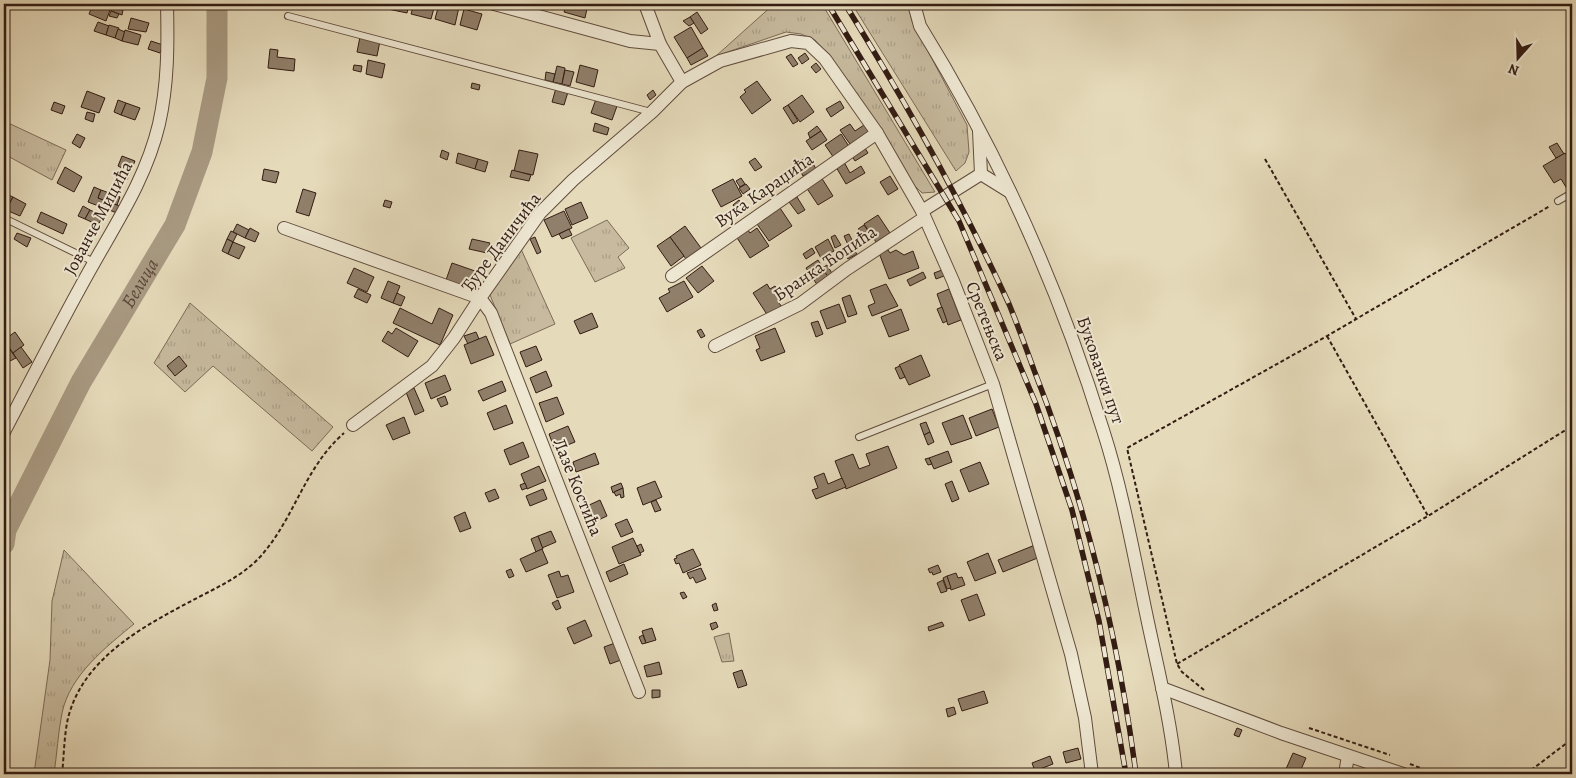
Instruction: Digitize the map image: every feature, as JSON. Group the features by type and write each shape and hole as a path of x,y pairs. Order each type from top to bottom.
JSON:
{"street":[{"name":"Јованче Мицића","path":"4,432 94,262 137,188 159,127 166,89 168,4"},
{"path":"494,4 630,41 660,44"},
{"path":"645,4 660,44 682,82"},
{"name":"Буковачки пут","path":"914,4 920,26 979,129 1013,194 1064,315 1103,430 1128,523 1162,688 1176,774"},
{"name":"Сретењска","path":"682,82 720,62 770,46 800,41 808,43 825,59 877,133 923,215 953,281 993,384 1071,654 1085,718 1092,774"},
{"name":"Ђуре Даничића","path":"353,424 432,366 454,338 540,213 573,180 652,112 682,82"},
{"path":"979,129 981,174 1013,194"},
{"name":"Вука Караџића","path":"672,276 877,133"},
{"name":"Бранка Ћопића","path":"715,346 800,304 846,269 981,174"},
{"path":"284,228 480,298"},
{"name":"Лазе Костића","path":"480,298 491,313 639,692"},
{"path":"1162,688 1348,756 1403,774"},
{"path":"1345,774 1348,756"}],"lane":[{"path":"288,16 652,112"},
{"path":"1558,201 1572,193"},
{"path":"4,218 94,262"},
{"path":"859,437 993,384"}],"path":[{"path":"1264,159 1356,319"},
{"path":"1207,692 1182,672 1177,664 1126,448 1356,319 1558,201"},
{"path":"1326,336 1428,516"},
{"path":"62,774 68,719 76,695 108,655 146,625 240,575 259,558 281,531 315,465 328,446 353,424"},
{"path":"1177,664 1428,516 1572,426"},
{"path":"1304,727 1396,758"},
{"path":"1526,774 1572,739"},
{"path":"1404,761 1436,774"},
{"path":"1553,774 1572,767"}],"green space":[{"path":"774,4 822,4 935,192 922,193 914,185 833,61 815,40 801,34 786,32 716,56"},
{"path":"852,4 908,4 912,21 967,125 969,152 965,163 956,171"},
{"path":"4,121 66,150 52,180 4,154"},
{"path":"607,220 629,248 618,257 625,268 595,282 571,238"},
{"path":"521,249 555,324 510,344 490,295"},
{"path":"190,303 333,427 312,451 213,366 185,392 154,363"},
{"path":"64,550 134,624 90,663 66,699 59,728 54,774 34,774 50,660 52,601"},
{"path":"729,633 734,661 722,662 714,637"}],"building":[{"path":"375,4 390,4 389,7"},
{"path":"390,4 409,4 407,13 388,9"},
{"path":"414,4 434,8 431,19 411,14"},
{"path":"439,4 459,7 455,25 435,19"},
{"path":"518,4 542,4 540,10"},
{"path":"567,4 588,4 585,18 564,12"},
{"path":"96,5 110,10 106,21 89,14"},
{"path":"113,7 123,10 122,15 111,11"},
{"path":"464,9 482,14 477,30 460,25"},
{"path":"111,11 119,14 117,18 109,16"},
{"path":"697,12 708,29 701,34 690,17"},
{"path":"690,17 694,23 689,26 683,21"},
{"path":"131,18 149,23 146,32 128,29"},
{"path":"98,22 109,26 106,35 94,31"},
{"path":"109,25 119,28 115,38 106,35"},
{"path":"691,27 703,48 687,58 674,37"},
{"path":"118,29 125,32 122,41 115,38"},
{"path":"125,30 141,35 138,45 122,41"},
{"path":"360,37 380,41 377,56 357,52"},
{"path":"151,41 163,45 160,53 148,49"},
{"path":"703,48 708,56 691,65 687,58"},
{"path":"270,49 278,50 277,57 295,59 294,71 268,68"},
{"path":"805,53 809,59 802,64 798,58"},
{"path":"791,54 798,64 793,67 786,57"},
{"path":"368,60 385,64 382,78 366,74"},
{"path":"816,63 821,69 816,73 811,67"},
{"path":"354,65 362,66 361,72 353,70"},
{"path":"580,65 598,70 594,87 576,82"},
{"path":"557,66 565,68 562,84 553,82"},
{"path":"565,70 574,72 570,86 562,84"},
{"path":"546,72 555,74 553,82 545,80"},
{"path":"757,81 771,100 752,114 740,97 746,92 744,90"},
{"path":"472,83 480,85 479,90 471,88"},
{"path":"556,88 568,92 564,105 552,102"},
{"path":"653,90 656,95 650,100 647,95"},
{"path":"87,91 105,98 99,113 81,107"},
{"path":"802,95 814,112 800,122 788,105"},
{"path":"596,99 617,106 612,120 591,113"},
{"path":"118,100 126,103 121,115 114,112"},
{"path":"840,101 844,108 831,117 826,109"},
{"path":"54,102 65,106 62,114 51,110"},
{"path":"126,103 140,108 135,120 121,115"},
{"path":"788,105 798,121 793,124 783,108"},
{"path":"87,112 95,114 93,122 85,119"},
{"path":"595,123 609,128 607,135 593,131"},
{"path":"850,124 855,131 864,125 871,134 852,147 840,130"},
{"path":"817,126 821,131 810,138 808,133"},
{"path":"821,131 827,140 812,150 806,141"},
{"path":"77,134 85,138 80,148 72,143"},
{"path":"841,134 850,148 834,158 825,145"},
{"path":"1557,143 1564,154 1556,158 1549,147"},
{"path":"863,145 868,153 855,161 850,153"},
{"path":"442,150 449,153 447,160 440,157"},
{"path":"519,150 538,154 533,175 514,171"},
{"path":"458,153 478,159 475,169 456,163"},
{"path":"1565,153 1570,160 1572,159 1572,190 1569,192 1561,179 1554,183 1543,166"},
{"path":"122,156 135,161 127,180 121,178 124,169 118,166"},
{"path":"809,156 816,169 803,176 796,163"},
{"path":"755,158 762,167 755,171 749,162"},
{"path":"478,159 488,162 485,172 475,169"},
{"path":"844,162 850,173 861,166 865,173 846,184 836,167"},
{"path":"65,167 82,177 74,192 57,183"},
{"path":"264,169 279,172 276,183 262,180"},
{"path":"512,170 531,175 529,181 510,177"},
{"path":"890,176 898,189 888,195 880,182"},
{"path":"821,177 833,196 818,205 806,187"},
{"path":"741,178 745,184 740,187 736,181"},
{"path":"733,179 742,196 721,207 712,190"},
{"path":"746,184 750,189 743,194 739,188"},
{"path":"94,187 101,190 98,198 120,206 117,213 88,202"},
{"path":"303,189 316,193 309,216 296,212"},
{"path":"101,190 120,197 117,205 98,198"},
{"path":"4,193 13,197 9,204 4,201"},
{"path":"13,197 26,204 20,216 6,210"},
{"path":"797,197 805,210 798,214 789,202"},
{"path":"385,200 392,202 390,208 383,206"},
{"path":"739,200 743,206 736,210 733,205"},
{"path":"581,202 588,218 572,225 565,209"},
{"path":"83,206 90,210 85,219 78,216"},
{"path":"780,208 792,226 769,241 757,224"},
{"path":"90,210 103,216 98,225 85,219"},
{"path":"564,211 572,228 552,237 544,220"},
{"path":"41,212 67,224 63,234 37,222"},
{"path":"878,215 890,233 876,242 864,224"},
{"path":"237,224 249,230 245,238 233,232"},
{"path":"864,225 869,232 863,236 858,229"},
{"path":"685,226 701,248 686,259 670,237"},
{"path":"745,226 750,233 757,228 769,246 750,258 734,233"},
{"path":"250,228 259,233 255,242 245,238"},
{"path":"569,229 572,235 562,239 559,234"},
{"path":"231,231 237,234 233,242 227,239"},
{"path":"17,233 31,238 27,247 14,239"},
{"path":"849,234 854,244 849,247 844,236"},
{"path":"835,235 841,245 835,248 831,237"},
{"path":"535,237 541,252 537,254 530,239"},
{"path":"670,237 684,256 671,266 657,246"},
{"path":"227,239 233,242 228,254 222,251"},
{"path":"472,239 490,243 487,253 469,249"},
{"path":"828,239 834,251 821,258 815,247"},
{"path":"233,242 245,247 239,259 228,254"},
{"path":"812,248 815,253 806,259 803,254"},
{"path":"853,249 857,254 848,259 844,254"},
{"path":"888,250 890,253 896,250 904,255 913,251 919,268 889,279 879,253"},
{"path":"818,260 830,279 818,286 806,268"},
{"path":"452,263 475,271 468,288 446,280"},
{"path":"827,265 833,275 829,278 822,268"},
{"path":"702,266 714,281 698,293 686,278"},
{"path":"354,268 374,277 367,292 347,283"},
{"path":"942,270 944,276 936,279 934,273"},
{"path":"923,272 926,278 910,286 907,280"},
{"path":"388,281 400,286 393,303 381,298"},
{"path":"684,281 693,297 667,312 659,298 670,292 668,289"},
{"path":"767,284 770,289 775,286 784,299 779,303 782,307 768,316 753,293"},
{"path":"886,284 898,306 872,316 868,306 875,303 870,290"},
{"path":"358,289 371,295 367,303 354,297"},
{"path":"949,289 961,320 948,325 937,294"},
{"path":"397,293 405,297 401,306 393,303"},
{"path":"850,295 857,314 848,317 842,298"},
{"path":"839,304 846,322 827,329 820,311"},
{"path":"942,307 947,321 943,323 937,309"},
{"path":"400,308 432,324 439,308 453,315 440,345 393,323"},
{"path":"901,309 909,330 889,337 881,317"},
{"path":"592,313 598,327 580,334 574,321"},
{"path":"818,321 823,334 816,337 811,323"},
{"path":"396,328 418,341 408,357 382,341 388,331 392,334"},
{"path":"775,328 785,352 761,361 756,350 760,348 755,336"},
{"path":"701,329 705,336 701,338 697,331"},
{"path":"15,332 24,345 13,353 4,340"},
{"path":"476,332 479,339 468,344 464,336"},
{"path":"486,336 494,355 471,364 464,345"},
{"path":"536,346 542,360 526,367 520,352"},
{"path":"8,347 16,358 10,361 4,353"},
{"path":"21,347 32,362 23,368 13,353"},
{"path":"921,355 930,376 909,385 899,365"},
{"path":"179,356 187,366 175,376 167,366"},
{"path":"900,366 905,377 900,379 895,368"},
{"path":"546,371 552,386 536,393 530,378"},
{"path":"445,375 451,390 431,399 425,383"},
{"path":"502,381 506,391 483,401 478,391"},
{"path":"414,388 424,411 415,415 406,392"},
{"path":"445,396 448,404 441,407 437,399"},
{"path":"557,397 564,414 546,422 539,403"},
{"path":"506,405 513,423 494,430 487,413"},
{"path":"992,409 999,427 976,436 969,418"},
{"path":"963,415 972,438 951,445 942,423"},
{"path":"404,417 410,433 393,440 386,425"},
{"path":"926,422 930,432 924,435 920,424"},
{"path":"568,426 575,442 555,450 549,434"},
{"path":"930,432 934,442 928,445 924,435"},
{"path":"523,442 529,457 510,465 504,450"},
{"path":"888,446 897,468 846,489 835,461 853,454 859,469 870,465 866,454"},
{"path":"948,451 952,462 934,469 929,458"},
{"path":"595,453 599,464 576,472 573,462"},
{"path":"929,458 932,464 928,465 925,459"},
{"path":"980,462 989,484 969,492 960,470"},
{"path":"539,466 546,481 527,489 521,474"},
{"path":"824,473 828,484 842,478 846,487 816,499 812,490 818,488 814,477"},
{"path":"655,481 662,497 643,505 637,488"},
{"path":"952,481 959,499 952,502 945,484"},
{"path":"525,483 527,488 522,490 520,485"},
{"path":"621,483 623,488 613,493 611,487"},
{"path":"623,488 624,497 621,498 620,494 616,496 614,492"},
{"path":"495,489 499,498 489,502 485,493"},
{"path":"543,489 547,499 530,506 526,496"},
{"path":"600,500 607,516 594,522 587,506"},
{"path":"656,500 661,510 655,512 651,502"},
{"path":"465,512 471,528 460,532 454,517"},
{"path":"627,519 633,532 621,537 615,524"},
{"path":"551,531 556,542 542,548 538,536"},
{"path":"538,536 543,549 536,552 531,539"},
{"path":"633,538 641,555 619,564 612,547"},
{"path":"641,544 644,551 640,553 637,546"},
{"path":"1035,545 1040,557 1003,572 998,560"},
{"path":"542,549 548,563 526,572 520,559"},
{"path":"693,549 701,565 683,573 679,563 676,564 674,559 677,558 676,556"},
{"path":"988,553 996,573 975,581 967,562"},
{"path":"624,564 628,574 610,582 606,572"},
{"path":"938,565 941,572 933,575 932,572 930,573 928,569"},
{"path":"701,568 706,579 696,583 693,577 690,579 687,573"},
{"path":"511,569 514,576 509,578 506,571"},
{"path":"559,571 561,577 568,575 574,592 557,598 548,575"},
{"path":"956,573 958,578 962,577 965,585 951,590 947,576"},
{"path":"947,576 951,588 947,589 943,578"},
{"path":"943,580 947,591 941,593 937,583"},
{"path":"684,592 687,597 683,599 680,593"},
{"path":"977,594 985,615 969,621 961,600"},
{"path":"558,600 561,608 556,610 552,603"},
{"path":"716,603 718,610 714,611 712,605"},
{"path":"585,620 592,636 574,644 567,628"},
{"path":"716,622 718,627 712,630 710,624"},
{"path":"942,622 944,626 929,631 928,627"},
{"path":"652,628 656,640 646,643 642,631"},
{"path":"643,635 646,643 642,644 639,637"},
{"path":"615,643 621,660 610,664 604,647"},
{"path":"659,662 662,674 647,677 644,666"},
{"path":"742,670 747,685 738,688 733,673"},
{"path":"652,690 660,690 660,697 652,698"},
{"path":"984,691 988,703 962,711 958,699"},
{"path":"954,707 956,714 948,717 946,709"},
{"path":"1237,728 1242,730 1239,737 1234,735"},
{"path":"1078,748 1081,759 1066,763 1063,752"},
{"path":"1293,753 1306,758 1299,774 1286,769"},
{"path":"1050,756 1053,764 1035,771 1032,763"}],"waterway":[{"name":"Белица","path":"4,544 6,530 81,382 175,225 202,152 217,78 217,4"}],"railway":[{"path":"828,4 959,221 1036,404 1072,510 1099,621 1126,774"},
{"path":"845,4 911,114 952,189 991,265 1022,337 1052,419 1084,519 1120,671 1136,774"}]}
